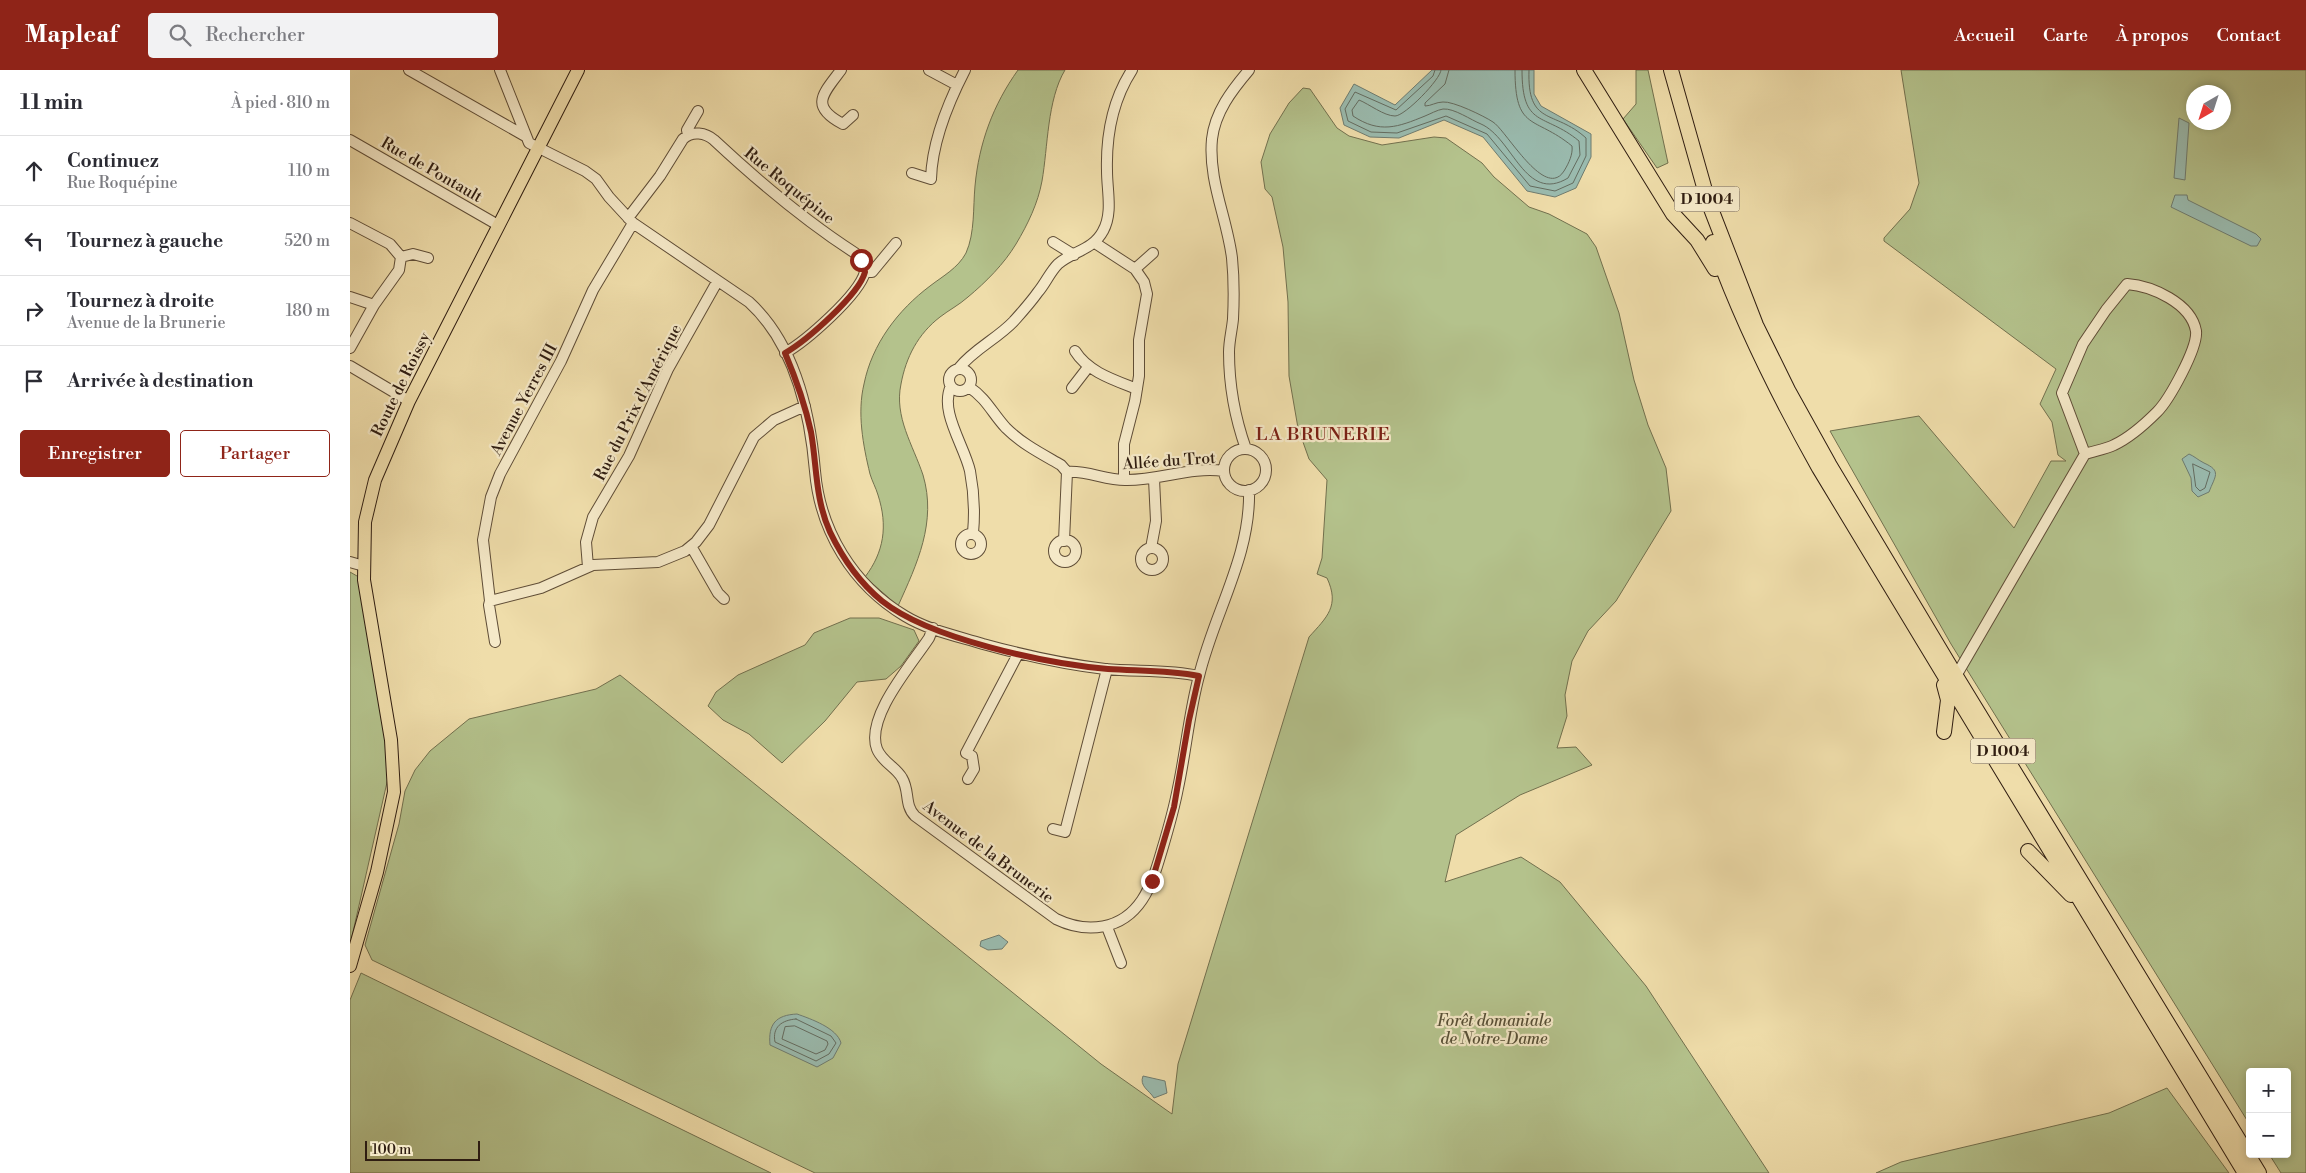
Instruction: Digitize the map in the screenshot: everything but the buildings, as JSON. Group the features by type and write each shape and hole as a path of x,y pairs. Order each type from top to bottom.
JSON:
{"highway":[{"path":"1584,70 1674,214 1697,240 1716,272 1731,292"},
{"name":"D 1004","path":"1662,70 1697,197 1731,292 1782,401 1819,468 1941,672 2246,1173"},
{"name":"D 1004","path":"1671,70 1708,201 1732,266 1764,341 1789,392 1829,464 1956,676 2259,1173"},
{"path":"1941,672 1948,700 1944,732"},
{"path":"2028,851 2087,910"}],"main road":[{"name":"Route de Roissy","path":"350,966 389,823 394,792 392,740 364,566 365,522 370,496 384,456 409,402 578,70"}],"street":[{"path":"409,70 525,136"},
{"path":"500,70 529,143 585,171 596,180 609,198 631,220 758,311 785,353 805,406 811,432 820,501 830,532 856,574 882,600 906,617 933,628 1018,654 1107,669 1184,673 1199,676"},
{"path":"841,70 822,95 821,102 823,109 843,124 853,115"},
{"path":"929,70 957,85"},
{"path":"912,173 931,179 936,146 957,85 965,70"},
{"path":"973,533 974,504 970,471 946,404 951,386 950,375 968,357 1013,322 1058,265 1095,243 1107,222 1109,128 1119,93 1132,70"},
{"path":"1246,449 1233,398 1230,377 1229,351 1233,299 1232,259 1227,230 1213,176 1211,157 1212,137 1222,108 1236,85 1249,70"},
{"path":"631,220 683,139 688,135 687,130 698,111"},
{"name":"Rue Roquépine","path":"688,135 703,134 709,136 779,198 855,253 861,260 865,272"},
{"name":"Rue de Pontault","path":"350,140 498,225"},
{"name":"Avenue Yerres III","path":"494,642 483,540 491,497 500,474 561,361 593,290 631,220"},
{"path":"350,223 390,244 401,257 399,270 374,306 350,348"},
{"path":"1053,242 1074,255"},
{"path":"785,353 836,311 860,285 865,272 872,272 896,243"},
{"path":"1095,243 1135,269 1144,282 1147,294 1139,340 1137,389 1122,457 1124,480"},
{"path":"401,257 413,254 428,258"},
{"path":"1135,269 1153,254"},
{"name":"Rue du Prix d'Amérique","path":"588,567 586,542 593,517 629,456 668,369 717,282"},
{"path":"1956,676 2085,454 2114,445 2142,426 2158,411 2182,373 2192,351 2196,331 2186,310 2165,296 2138,285 2127,284 2106,310 2083,344 2062,393 2085,454"},
{"path":"350,297 374,306"},
{"path":"1075,351 1089,366 1114,380 1137,389"},
{"path":"350,366 409,402"},
{"path":"1072,388 1089,366"},
{"path":"959,368 967,370 971,376 969,387"},
{"path":"951,386 960,391 969,387"},
{"path":"969,387 982,396 1000,421 1016,436 1062,465 1067,472 1064,541"},
{"path":"490,601 541,588 588,567 658,562 691,546 709,525 754,437 774,420 805,406"},
{"path":"1246,449 1258,453 1265,463 1266,470 1261,483 1249,490 1236,488 1230,484 1224,471 1228,458 1239,450 1246,449"},
{"name":"Allée du Trot","path":"1067,472 1124,480 1154,479 1205,470 1224,471"},
{"path":"1151,548 1156,520 1154,479"},
{"name":"Avenue de la Brunerie","path":"933,628 929,638 888,700 875,733 876,746 881,756 904,781 909,809 919,820 1056,919 1077,928 1107,926 1126,917 1137,906 1155,874 1174,807 1189,720 1199,676 1214,625 1234,576 1246,533 1250,508 1249,490"},
{"path":"691,546 718,592 724,598"},
{"path":"350,562 364,566"},
{"path":"968,779 974,769 972,756 966,753 1018,654"},
{"path":"1053,829 1065,832 1107,669"},
{"path":"1107,926 1121,963"}],"green space":[{"path":"1018,70 1065,70 1059,82 1051,109 1040,189 1028,221 1006,259 975,291 940,317 925,331 914,347 906,365 901,384 900,408 906,431 923,475 928,509 923,542 898,606 865,577 880,548 883,517 870,474 863,440 861,406 864,384 873,355 897,317 918,295 955,267 966,253 972,229 977,170 984,140 994,111"},
{"path":"1636,70 1648,70 1668,163 1657,168 1623,119 1636,104"},
{"path":"1901,70 2306,70 2306,1173 2281,1173 2272,1158 2291,1158 2291,1068 2246,1068 2246,1119 1951,644 1830,431 1919,416 2014,528 2051,461 2066,461 2058,455 2052,422 2040,404 2056,369 1884,241 1884,238 1910,209 1919,183"},
{"name":"Forêt domaniale de Notre-Dame","path":"1303,88 1310,89 1337,128 1349,136 1382,145 1434,137 1446,138 1482,163 1494,177 1529,207 1549,214 1587,234 1596,247 1619,313 1634,380 1648,425 1666,468 1671,511 1616,601 1588,631 1572,661 1565,695 1567,716 1557,748 1576,747 1592,765 1520,795 1456,835 1445,882 1521,857 1560,882 1646,986 1769,1173 815,1173 372,960 365,945 399,824 405,791 415,770 430,751 469,719 596,689 620,675 1101,1064 1172,1114 1178,1064 1309,637 1326,617 1332,604 1331,588 1327,578 1317,574 1322,558 1327,480 1309,459 1298,428 1289,376 1288,302 1283,247 1272,197 1265,189 1261,162 1270,134 1289,103"},
{"path":"350,572 364,580 393,756 350,945"},
{"path":"850,618 879,618 914,630 919,641 901,666 886,679 857,682 825,721 782,763 749,734 723,720 708,706 716,692 738,675 805,645 814,633"},
{"path":"361,973 771,1173 350,1173 350,1000"},
{"path":"2167,1088 2229,1173 1876,1173 1901,1162 2109,1113"}],"water":[{"path":"1432,70 1534,70 1534,94 1541,106 1591,134 1591,157 1576,188 1555,197 1527,191 1483,137 1444,120 1399,138 1370,137 1344,125 1340,108 1354,84 1395,105"},
{"path":"2179,118 2186,122 2186,130 2189,130 2185,180 2174,178"},
{"path":"2175,195 2187,195 2188,200 2256,234 2261,239 2257,246 2251,246 2171,207"},
{"path":"2189,454 2210,466 2216,474 2209,492 2198,497 2192,491 2191,478 2182,459"},
{"path":"999,935 1008,942 1002,949 988,950 980,946 981,941"},
{"path":"797,1014 823,1025 839,1038 841,1043 833,1058 817,1067 770,1045 770,1031 775,1022 784,1016"},
{"path":"1143,1076 1165,1081 1167,1093 1154,1098 1142,1083"}],"district":[{"name":"LA BRUNERIE","path":"1323,434"}],"route":[{"path":"861,260 865,272 860,285 836,311 785,353 805,406 811,432 816,483 824,517 830,532 856,574 882,600 906,617 933,628 1018,654 1063,663 1107,669 1184,673 1199,676 1192,702 1174,807 1152,881"}]}
